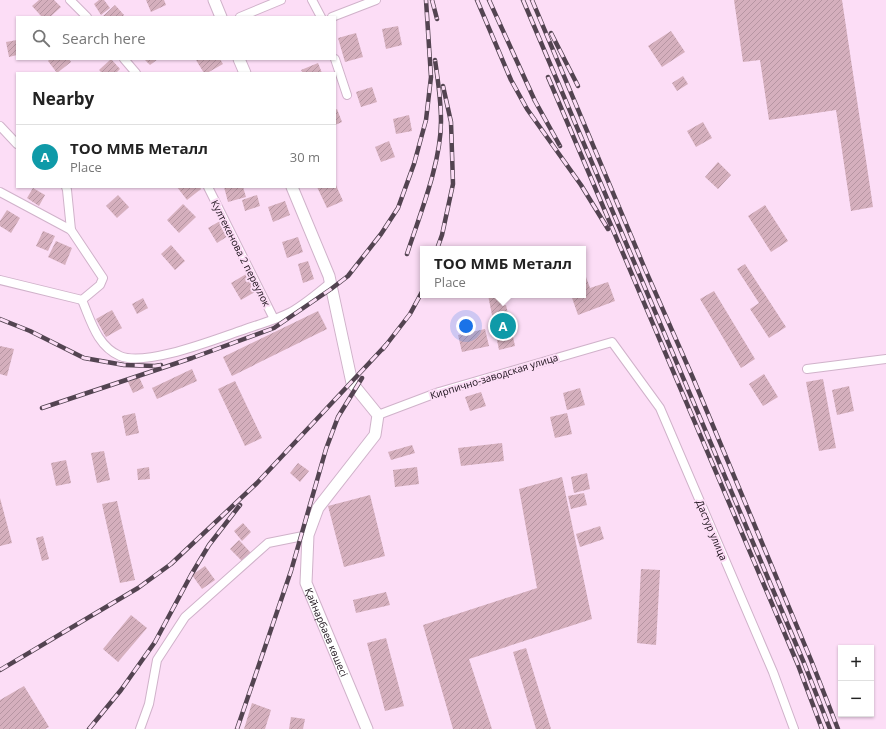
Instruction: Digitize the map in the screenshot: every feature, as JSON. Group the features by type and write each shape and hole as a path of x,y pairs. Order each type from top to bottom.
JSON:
{"street":[{"path":"70,0 86,16"},
{"path":"214,0 221,16"},
{"path":"242,16 281,0"},
{"path":"312,0 320,16"},
{"path":"335,16 376,0"},
{"path":"125,60 135,72"},
{"path":"239,60 245,72"},
{"path":"335,60 347,95"},
{"path":"0,126 16,143"},
{"path":"66,188 71,230 103,278 100,286 82,300"},
{"name":"Култекенова 2 переулок","path":"208,188 274,319"},
{"path":"292,188 330,279 352,383 378,415"},
{"path":"0,192 71,230"},
{"path":"82,300 98,337 107,348 121,356 140,359 184,350 292,312 330,279"},
{"path":"0,280 82,300"},
{"name":"Кирпично-заводская улица","path":"378,415 439,392 612,342"},
{"name":"Дастур улица","path":"612,342 660,408 772,672 794,729"},
{"path":"807,369 886,359"},
{"name":"Қайнарбаев көшесі","path":"367,729 306,583 308,535 318,508 375,435 378,415"},
{"path":"140,729 149,704 157,660 186,617 268,543 308,535"}],"building":[{"path":"39,0 54,0 61,7 51,16 41,16 32,6"},
{"path":"99,0 104,0 110,8 101,15 94,4"},
{"path":"146,0 164,0 166,5 151,12"},
{"path":"734,0 842,0 873,207 851,211 836,110 769,120 760,60 743,62"},
{"path":"115,5 124,15 123,16 103,16"},
{"path":"398,26 402,45 386,49 382,29"},
{"path":"671,31 685,52 662,67 648,46"},
{"path":"356,33 363,57 345,62 338,38"},
{"path":"16,40 16,55 9,57 6,42"},
{"path":"70,60 71,62 56,72 48,61"},
{"path":"110,60 112,60 120,69 117,72 101,72 99,70"},
{"path":"145,60 157,60 150,65"},
{"path":"196,60 221,60 223,64 209,72 203,72"},
{"path":"318,63 322,72 302,72 301,70"},
{"path":"683,76 688,84 677,91 672,83"},
{"path":"372,87 377,102 361,107 356,92"},
{"path":"336,110 342,122 336,125"},
{"path":"409,115 412,131 396,134 393,119"},
{"path":"703,122 712,138 696,147 687,131"},
{"path":"389,141 395,157 381,162 375,147"},
{"path":"718,162 731,175 718,189 705,177"},
{"path":"336,185 343,201 327,208 317,188 336,188"},
{"path":"33,188 45,195 39,206 27,198"},
{"path":"178,188 200,188 201,189 187,200"},
{"path":"224,188 243,188 246,197 228,202"},
{"path":"118,195 129,207 117,218 106,206"},
{"path":"257,195 260,206 245,211 242,200"},
{"path":"285,201 290,215 273,222 268,207"},
{"path":"183,204 196,217 179,233 167,220"},
{"path":"765,205 788,241 771,252 748,216"},
{"path":"7,210 20,218 11,233 0,226 0,221"},
{"path":"220,221 228,236 217,243 208,228"},
{"path":"43,231 55,236 48,251 36,246"},
{"path":"298,237 303,252 287,258 282,242"},
{"path":"56,241 72,248 65,265 48,257"},
{"path":"171,245 185,261 175,270 161,254"},
{"path":"308,261 314,279 303,283 298,264"},
{"path":"745,264 786,327 769,338 750,309 759,303 737,269"},
{"path":"248,273 258,290 241,300 231,283"},
{"path":"586,277 590,288 608,282 615,301 578,315 572,298 586,298"},
{"path":"714,291 755,359 741,368 700,299"},
{"path":"143,298 148,308 137,314 132,304"},
{"path":"489,298 500,298 502,306 506,305 515,346 499,350"},
{"path":"112,310 122,328 106,337 96,319"},
{"path":"318,311 327,329 232,376 223,357"},
{"path":"485,329 489,346 462,352 458,335"},
{"path":"0,346 14,349 7,376 0,374"},
{"path":"192,369 197,381 157,399 152,388"},
{"path":"764,374 778,397 763,406 749,384"},
{"path":"139,377 144,388 133,393 128,382"},
{"path":"823,379 836,448 819,451 806,382"},
{"path":"235,381 262,438 245,446 218,389"},
{"path":"849,386 854,411 837,415 832,390"},
{"path":"580,388 585,405 567,410 563,393"},
{"path":"481,392 486,406 470,411 465,397"},
{"path":"135,413 139,433 126,436 122,416"},
{"path":"567,413 572,434 555,438 550,417"},
{"path":"502,443 504,461 461,466 458,448"},
{"path":"412,445 415,453 391,460 388,452"},
{"path":"104,451 110,480 97,483 91,453"},
{"path":"66,460 71,483 56,486 51,463"},
{"path":"298,463 309,471 300,482 290,473"},
{"path":"149,467 150,479 138,480 137,469"},
{"path":"417,467 419,484 395,487 393,470"},
{"path":"587,473 590,489 574,493 571,477"},
{"path":"562,477 592,619 469,659 492,729 453,729 423,625 537,588 519,489"},
{"path":"584,493 587,505 571,509 568,496"},
{"path":"370,495 385,556 344,567 328,506"},
{"path":"0,498 12,543 0,546"},
{"path":"117,501 135,580 120,583 102,504"},
{"path":"243,523 251,532 242,541 234,531"},
{"path":"600,526 604,539 580,547 576,534"},
{"path":"43,536 49,559 42,561 36,538"},
{"path":"239,540 251,553 242,561 230,549"},
{"path":"205,566 215,580 202,589 192,575"},
{"path":"641,569 660,570 656,645 637,643"},
{"path":"386,592 390,605 356,613 353,600"},
{"path":"131,615 147,628 118,662 103,649"},
{"path":"386,638 404,706 385,711 367,643"},
{"path":"526,648 551,729 536,729 513,652"},
{"path":"24,686 49,727 45,729 0,729 0,700"},
{"path":"252,703 271,710 265,729 244,729"},
{"path":"291,717 305,719 303,729 289,729"}],"railway":[{"path":"42,408 192,358 274,328 348,276 381,234 398,208 414,164 426,120 431,77 426,0"},
{"path":"432,0 437,19"},
{"path":"477,0 511,80 527,109 581,185 608,229"},
{"path":"489,0 535,101 560,146"},
{"path":"523,0 804,663 830,729"},
{"path":"532,0 645,269 693,378 811,660 838,729"},
{"path":"551,33 578,86"},
{"path":"407,254 429,188 438,154 441,121 435,60"},
{"path":"548,77 798,665 822,729"},
{"path":"438,246 442,235 453,184 451,122 443,86"},
{"path":"383,349 410,314 420,296"},
{"path":"0,319 30,331 84,358 124,365 161,365"},
{"path":"0,670 138,588 171,564 257,483 386,345"},
{"path":"237,729 291,571 326,449 338,417 362,378"},
{"path":"89,729 121,690 155,642 209,545 240,505"}],"place":[{"name":"ТОО ММБ Металл","path":"503,326"}]}
